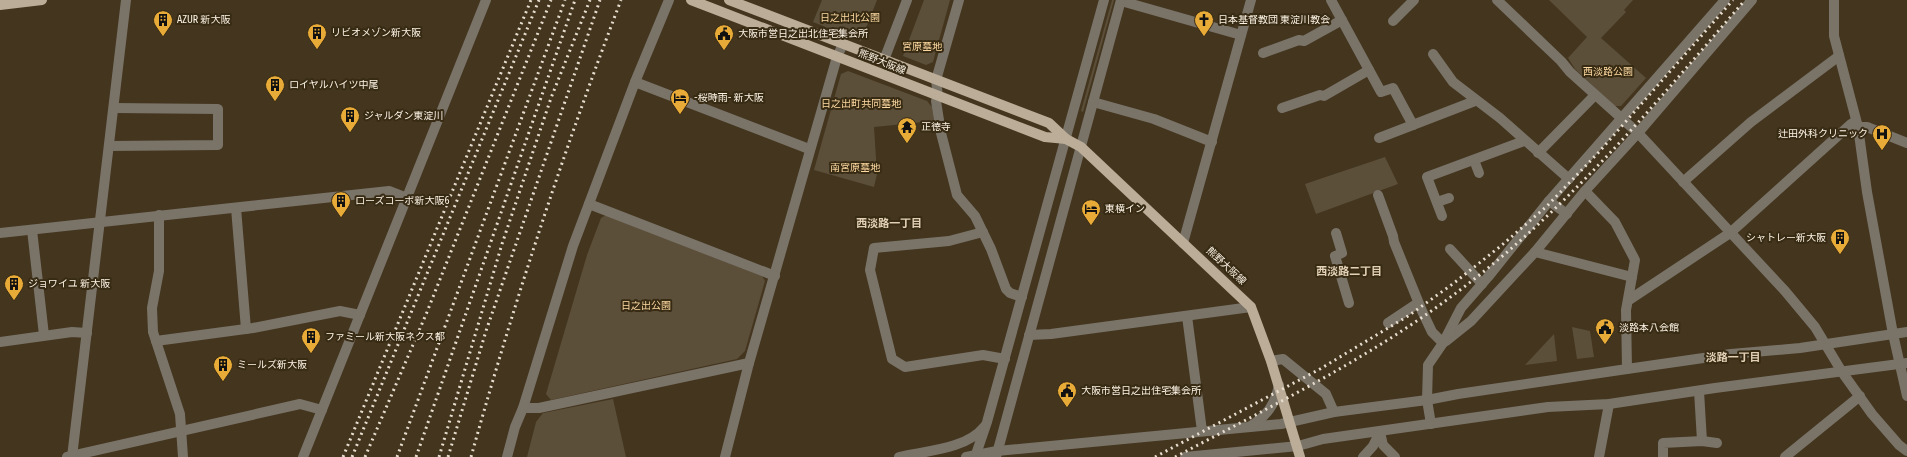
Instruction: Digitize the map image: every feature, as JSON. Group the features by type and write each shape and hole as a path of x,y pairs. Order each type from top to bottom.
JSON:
{"main road":[{"path":"0,5 42,0"},
{"name":"熊野大阪線","path":"692,0 938,97 1045,137 1066,138"},
{"name":"熊野大阪線","path":"729,0 1048,123 1066,138 1081,147 1250,307 1271,361 1298,446 1300,457"}],"street":[{"path":"126,0 87,333 70,457 300,404 322,410"},
{"path":"303,457 486,0"},
{"path":"507,457 515,427 523,408 573,246 635,82 669,0"},
{"path":"884,60 907,0"},
{"path":"959,0 936,80 938,97 936,102 941,133 957,195 975,216 1006,289 1010,293 1022,297"},
{"path":"1104,0 987,422 973,456 1202,431 1247,428 1290,422 1334,412 1427,400 1627,369 1731,354 1800,348 1907,332"},
{"path":"997,454 1121,0 1241,35"},
{"path":"1183,243 1251,0"},
{"path":"1331,0 1381,92 1393,88 1413,125"},
{"path":"1393,21 1414,0"},
{"path":"1497,0 1595,95 1638,133 1784,291 1826,343 1842,372 1872,414 1899,445 1907,451"},
{"path":"1431,424 1427,400 1428,364 1443,343 1461,308 1549,201 1725,0"},
{"path":"1443,343 1471,321 1535,252 1585,191 1638,133 1752,0"},
{"path":"1834,0 1834,36 1857,124 1867,192 1893,334 1904,369 1907,396"},
{"path":"1263,52 1299,40 1304,41 1342,20"},
{"path":"725,457 749,363 775,276 809,149 842,44"},
{"path":"1433,54 1453,82 1475,101 1500,118 1524,141 1569,179"},
{"path":"1683,182 1752,122 1839,56"},
{"path":"1282,108 1320,95 1324,96 1369,70"},
{"path":"635,82 809,149"},
{"path":"1538,153 1595,95"},
{"path":"1379,138 1475,101"},
{"path":"1093,102 1154,119 1212,142"},
{"path":"109,146 218,145 218,109 114,108"},
{"path":"1629,300 1730,233 1851,124 1867,127 1907,143"},
{"path":"1442,216 1427,177 1524,141"},
{"path":"1474,160 1479,173"},
{"path":"0,233 389,191 407,198"},
{"path":"1585,191 1615,222 1628,244 1635,260 1626,310 1627,369"},
{"path":"1378,195 1394,242 1418,303 1432,332 1443,343"},
{"path":"1437,202 1449,198"},
{"path":"1549,201 1567,214"},
{"path":"589,204 775,276"},
{"path":"236,208 246,329"},
{"path":"159,215 159,271 152,308 153,332 180,414 183,457"},
{"path":"32,230 44,336"},
{"path":"983,232 949,242 874,248 870,270 892,360 905,367 983,355 1005,359"},
{"path":"1336,233 1342,253 1335,256 1349,303"},
{"path":"1450,249 1482,284"},
{"path":"1535,252 1632,277"},
{"path":"1388,323 1418,303"},
{"path":"1028,336 1250,307"},
{"path":"156,341 246,329 340,311 360,315"},
{"path":"1188,316 1202,431"},
{"path":"0,342 72,332 87,333"},
{"path":"1271,361 1283,359 1292,364 1326,394 1334,412"},
{"path":"523,408 539,408 749,363"},
{"path":"1190,457 1298,446 1323,439 1548,407 1609,404 1842,372 1904,369"},
{"path":"1247,428 1258,421 1274,405 1279,385"},
{"path":"1699,391 1702,441"},
{"path":"1785,457 1798,452 1860,396"},
{"path":"1599,457 1609,404"},
{"path":"899,457 966,442 978,434 987,422"},
{"path":"1363,457 1373,446 1380,432"},
{"path":"1380,432 1383,445 1395,457"},
{"path":"1664,457 1663,443 1702,441 1718,442"}],"green space":[{"name":"日之出北公園","path":"822,0 877,0 861,41 813,22"},
{"name":"宮原墓地","path":"924,0 950,0 933,62 926,65 903,56"},
{"path":"1112,0 1114,0 1083,112 1081,111"},
{"name":"西淡路公園","path":"1549,0 1633,0 1624,10 1626,12 1601,38 1646,78 1621,106 1614,106 1575,69 1568,58 1587,37"},
{"name":"日之出町共同墓地","path":"848,71 927,101 932,107 934,121 874,127 877,174 874,187 814,170 841,74"},
{"path":"1385,157 1398,184 1316,214 1305,184"},
{"name":"日之出公園","path":"606,215 762,276 765,281 745,351 737,359 551,400 546,394 587,255 601,218"},
{"path":"1572,327 1590,331 1594,357 1577,359"},
{"path":"1554,334 1557,361 1525,365"},
{"path":"613,399 626,457 527,457 536,422 543,413"}],"railway":[{"path":"343,457 531,0"},
{"path":"352,457 539,0"},
{"path":"365,457 427,312 551,0"},
{"path":"397,457 565,0"},
{"path":"416,457 575,0"},
{"path":"439,457 502,244 551,98 590,0"},
{"path":"448,457 486,331 600,0"},
{"path":"471,457 522,284 560,170 621,0"},
{"path":"1155,457 1320,369 1408,316 1454,283 1502,245 1547,206 1599,152 1733,0"},
{"path":"1175,457 1321,380 1357,359 1392,337 1460,290 1500,258 1575,189 1610,153 1678,78 1745,0"}],"place":[{"name":"AZUR 新大阪","path":"163,37"},
{"name":"日本基督教団 東淀川教会","path":"1204,37"},
{"name":"リビオメゾン新大阪","path":"317,50"},
{"name":"大阪市営日之出北住宅集会所","path":"724,51"},
{"name":"ロイヤルハイツ中尾","path":"275,102"},
{"name":"-桜時雨- 新大阪","path":"680,115"},
{"name":"ジャルダン東淀川","path":"350,133"},
{"name":"正徳寺","path":"907,144"},
{"name":"辻田外科クリニック","path":"1882,151"},
{"name":"ローズコーポ新大阪6","path":"341,218"},
{"name":"東横イン","path":"1091,226"},
{"name":"シャトレー新大阪","path":"1840,255"},
{"name":"ジョワイユ 新大阪","path":"14,301"},
{"name":"淡路本八会館","path":"1605,345"},
{"name":"ファミール新大阪ネクス都","path":"311,354"},
{"name":"ミールズ新大阪","path":"223,382"},
{"name":"大阪市営日之出住宅集会所","path":"1067,408"}],"district":[{"name":"西淡路一丁目","path":"889,223"},
{"name":"西淡路二丁目","path":"1349,271"},
{"name":"淡路一丁目","path":"1733,357"}],"park label":[{"name":"南宮原墓地","path":"855,168"}]}
